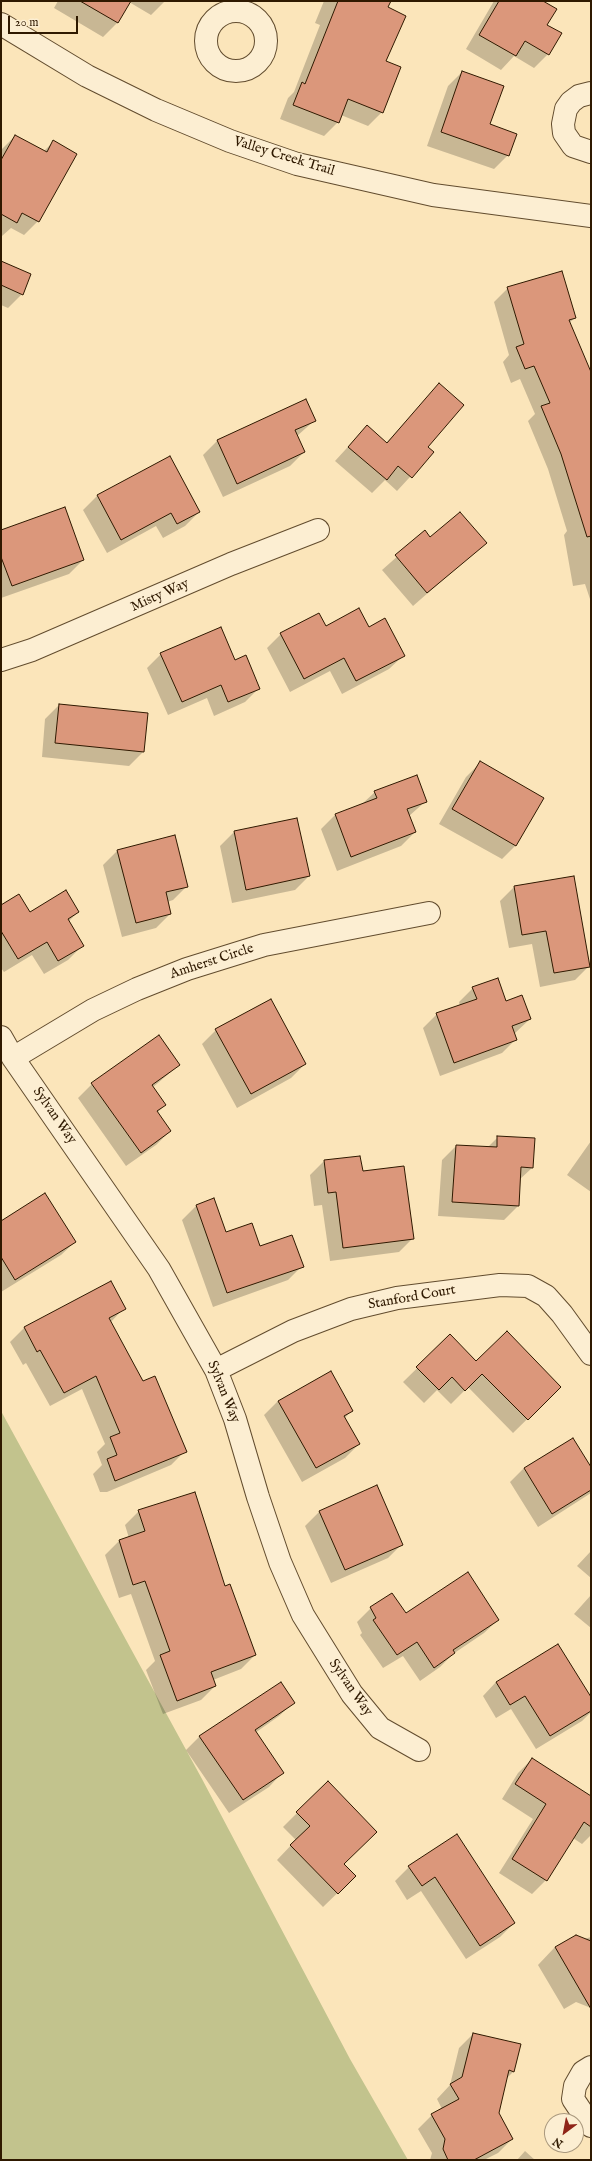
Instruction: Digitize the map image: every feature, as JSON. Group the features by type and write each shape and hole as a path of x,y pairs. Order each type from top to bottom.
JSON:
{"street":[{"name":"Valley Creek Trail","path":"3,30 87,76 156,110 230,141 297,164 433,195 591,216"},
{"path":"591,93 579,96 571,102 566,109 563,119 564,133 570,142 578,149 591,152"},
{"name":"Misty Way","path":"1,660 32,650 231,564 318,530"},
{"name":"Amherst Circle","path":"13,1058 93,1010 137,989 188,969 264,945 429,913"},
{"name":"Sylvan Way","path":"1,1038 13,1058 159,1269 216,1370 235,1418 258,1497 280,1562 303,1616 352,1694 380,1728 419,1750"},
{"name":"Stanford Court","path":"216,1370 293,1331 351,1309 397,1298 500,1285 528,1286 546,1296 562,1314 591,1354"},
{"path":"591,2067 583,2072 576,2086 574,2099 591,2126"}],"green space":[{"path":"1,1411 202,1779 350,2059 408,2160 1,2160"}],"building":[{"path":"80,1 131,1 118,23"},
{"path":"338,1 391,1 388,7 406,16 386,61 401,67 383,113 348,99 339,123 293,105 302,82 305,84"},
{"path":"499,1 543,1 557,9 547,25 562,33 549,55 525,41 516,56 479,35"},
{"path":"462,71 504,86 490,124 517,134 509,156 441,132"},
{"path":"15,135 47,152 53,140 77,154 39,222 22,213 17,223 1,214 1,160"},
{"path":"1,261 31,274 23,295 1,285"},
{"path":"562,271 576,318 569,320 591,372 591,536 587,537 561,454 541,406 550,403 534,366 525,369 516,347 524,344 507,287"},
{"path":"439,383 464,405 428,447 434,452 412,478 398,466 387,480 348,447 367,425 387,443"},
{"path":"306,399 316,421 295,430 305,452 237,484 217,440"},
{"path":"170,456 200,512 177,524 171,513 121,540 97,495"},
{"path":"65,507 84,560 12,586 1,557 1,530"},
{"path":"460,512 487,543 427,593 395,555 425,530 430,537"},
{"path":"359,608 369,627 385,618 405,656 356,681 344,658 304,679 280,633 319,613 326,626"},
{"path":"221,627 235,660 246,655 260,689 228,702 221,685 182,702 160,653"},
{"path":"59,704 148,713 144,752 55,743"},
{"path":"480,761 544,798 516,846 452,809"},
{"path":"417,775 427,802 407,809 416,832 351,857 335,814 377,798 374,791"},
{"path":"297,818 310,876 246,890 234,831"},
{"path":"175,835 188,887 166,892 171,914 136,923 117,850"},
{"path":"574,876 590,967 554,973 546,931 522,935 514,886"},
{"path":"66,890 79,912 68,919 84,946 58,961 47,942 18,959 1,931 1,905 19,894 30,912"},
{"path":"498,978 506,1001 522,995 531,1019 512,1026 517,1040 454,1063 436,1013 477,999 472,987"},
{"path":"271,999 306,1064 251,1094 215,1029"},
{"path":"159,1035 180,1065 152,1085 166,1105 157,1111 171,1131 141,1153 91,1083"},
{"path":"497,1136 535,1138 533,1168 521,1167 519,1206 452,1202 456,1145 497,1147"},
{"path":"360,1156 363,1171 404,1166 414,1239 343,1248 336,1192 328,1193 324,1160"},
{"path":"45,1193 76,1242 15,1280 1,1257 1,1221"},
{"path":"214,1198 226,1232 252,1223 260,1246 292,1235 304,1267 227,1293 196,1205"},
{"path":"111,1281 126,1309 109,1318 143,1381 155,1376 187,1452 115,1481 107,1459 117,1455 110,1437 120,1433 96,1376 64,1393 40,1350 37,1352 24,1327"},
{"path":"507,1331 561,1387 528,1420 482,1374 465,1391 452,1377 439,1390 416,1367 450,1334 476,1361"},
{"path":"331,1371 353,1411 344,1416 360,1444 316,1468 278,1401"},
{"path":"573,1438 591,1467 591,1490 552,1514 524,1468"},
{"path":"377,1485 403,1545 345,1570 319,1511"},
{"path":"195,1492 225,1586 230,1584 256,1655 211,1672 216,1686 177,1701 160,1655 170,1651 145,1581 133,1585 119,1540 145,1531 138,1510"},
{"path":"468,1572 499,1620 453,1650 455,1653 434,1668 417,1642 397,1655 373,1620 376,1618 370,1607 392,1593 406,1613"},
{"path":"558,1644 591,1697 591,1711 550,1736 525,1696 510,1705 496,1682"},
{"path":"281,1682 295,1703 255,1730 284,1773 243,1800 199,1736"},
{"path":"532,1758 591,1796 591,1827 584,1822 547,1881 512,1859 546,1804 515,1784"},
{"path":"328,1781 377,1832 344,1864 356,1876 338,1894 290,1845 310,1826 296,1812"},
{"path":"457,1834 515,1923 480,1946 435,1877 422,1886 408,1866"},
{"path":"576,1935 591,1941 591,2009 555,1947"},
{"path":"473,2033 521,2044 514,2072 509,2070 499,2113 513,2139 474,2160 448,2160 443,2149 445,2139 431,2114 459,2099 450,2084 462,2077"}]}
